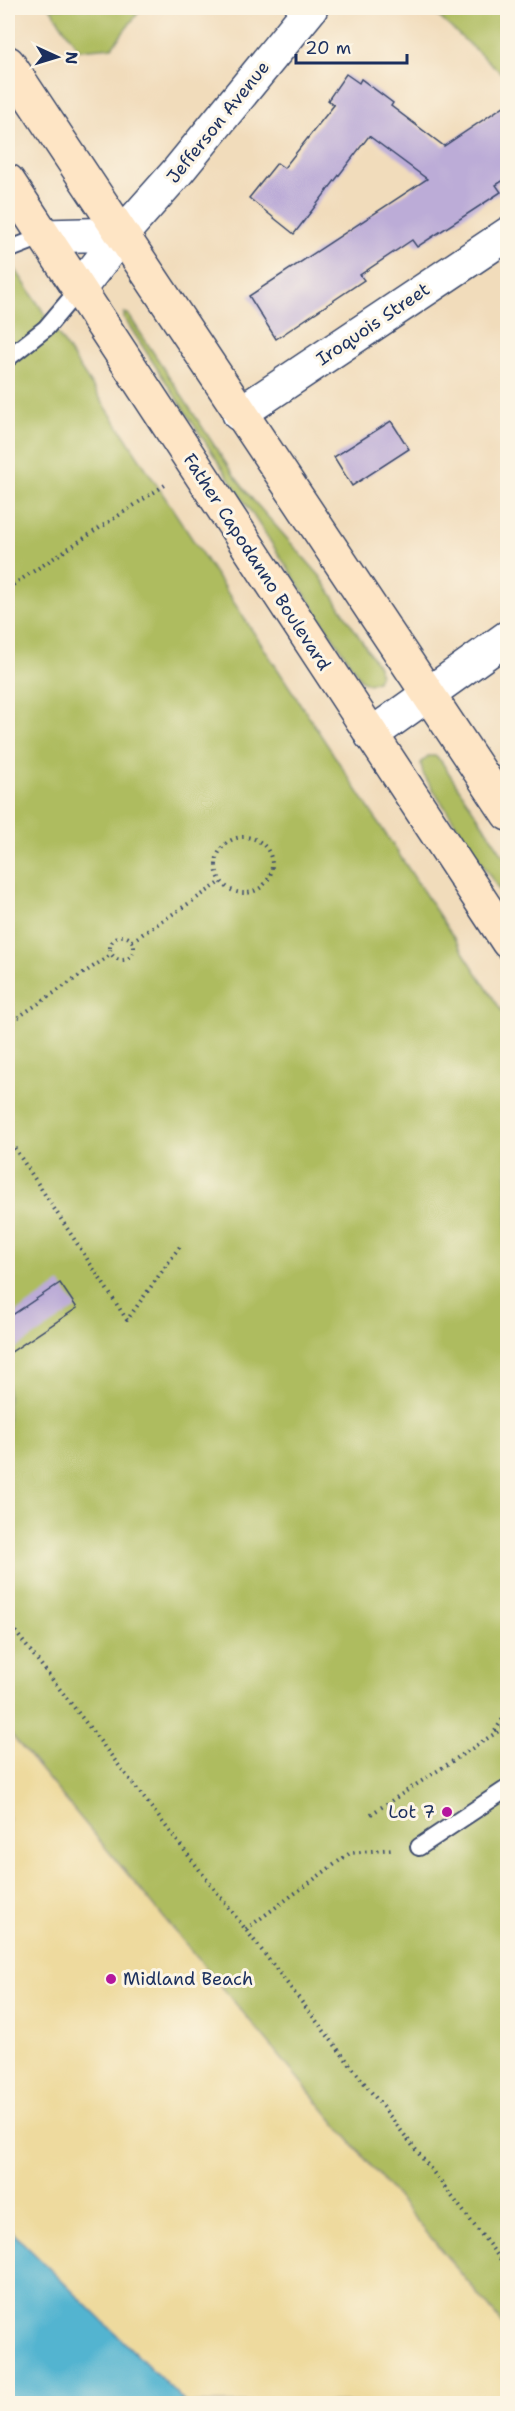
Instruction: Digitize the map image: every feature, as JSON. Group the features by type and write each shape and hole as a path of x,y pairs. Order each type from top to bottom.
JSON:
{"main road":[{"path":"8,63 239,414 507,814"},
{"name":"Father Capodanno Boulevard","path":"8,181 507,942"}],"street":[{"name":"Jefferson Avenue","path":"80,290 122,234 178,171 311,8"},
{"path":"44,236 122,234"},
{"name":"Iroquois Street","path":"239,414 507,234"},
{"path":"371,735 507,637"}],"lane":[{"path":"8,250 44,236"},
{"path":"8,358 46,328 80,290"},
{"path":"419,1847 507,1788"}],"path":[{"path":"8,588 166,485"},
{"path":"241,837 251,838 266,848 272,866 266,883 260,889 243,894 234,892 221,882 216,872 216,862 224,845 241,837"},
{"path":"132,941 221,882"},
{"path":"117,936 125,936 132,941 134,947 129,958 121,960 112,954 110,945 117,936"},
{"path":"8,1024 112,954"},
{"path":"8,1138 127,1320 181,1245"},
{"path":"8,1622 507,2269"},
{"path":"494,1734 507,1711"},
{"path":"371,1814 507,1725"},
{"path":"246,1929 350,1853 419,1847"}],"green space":[{"path":"50,8 142,8 112,47 79,50"},
{"path":"429,8 507,8 507,78"},
{"name":"Midland Beach","path":"8,258 507,1019 507,2329 8,1731"},
{"path":"124,313 128,314 233,474 320,576 378,666 380,674 377,681 369,684 361,680 124,318"},
{"path":"428,756 435,756 441,761 507,861 507,902 423,774 421,763"}],"sand":[{"name":"Midland Beach","path":"8,1731 507,2329 507,2403 186,2403 8,2228"}],"water":[{"path":"8,2228 186,2403 8,2403"}],"building":[{"path":"346,74 359,83 361,79 393,103 391,106 444,146 507,104 507,178 496,185 501,192 417,247 412,240 360,275 364,280 276,339 249,296 427,179 369,136 294,234 249,198 277,163 284,168 334,105 328,100"},
{"path":"391,421 409,449 352,486 334,457"},
{"path":"60,1283 77,1308 8,1354 8,1318"}],"place":[{"name":"Lot 7","path":"447,1812"},
{"name":"Midland Beach","path":"111,1979"}]}
